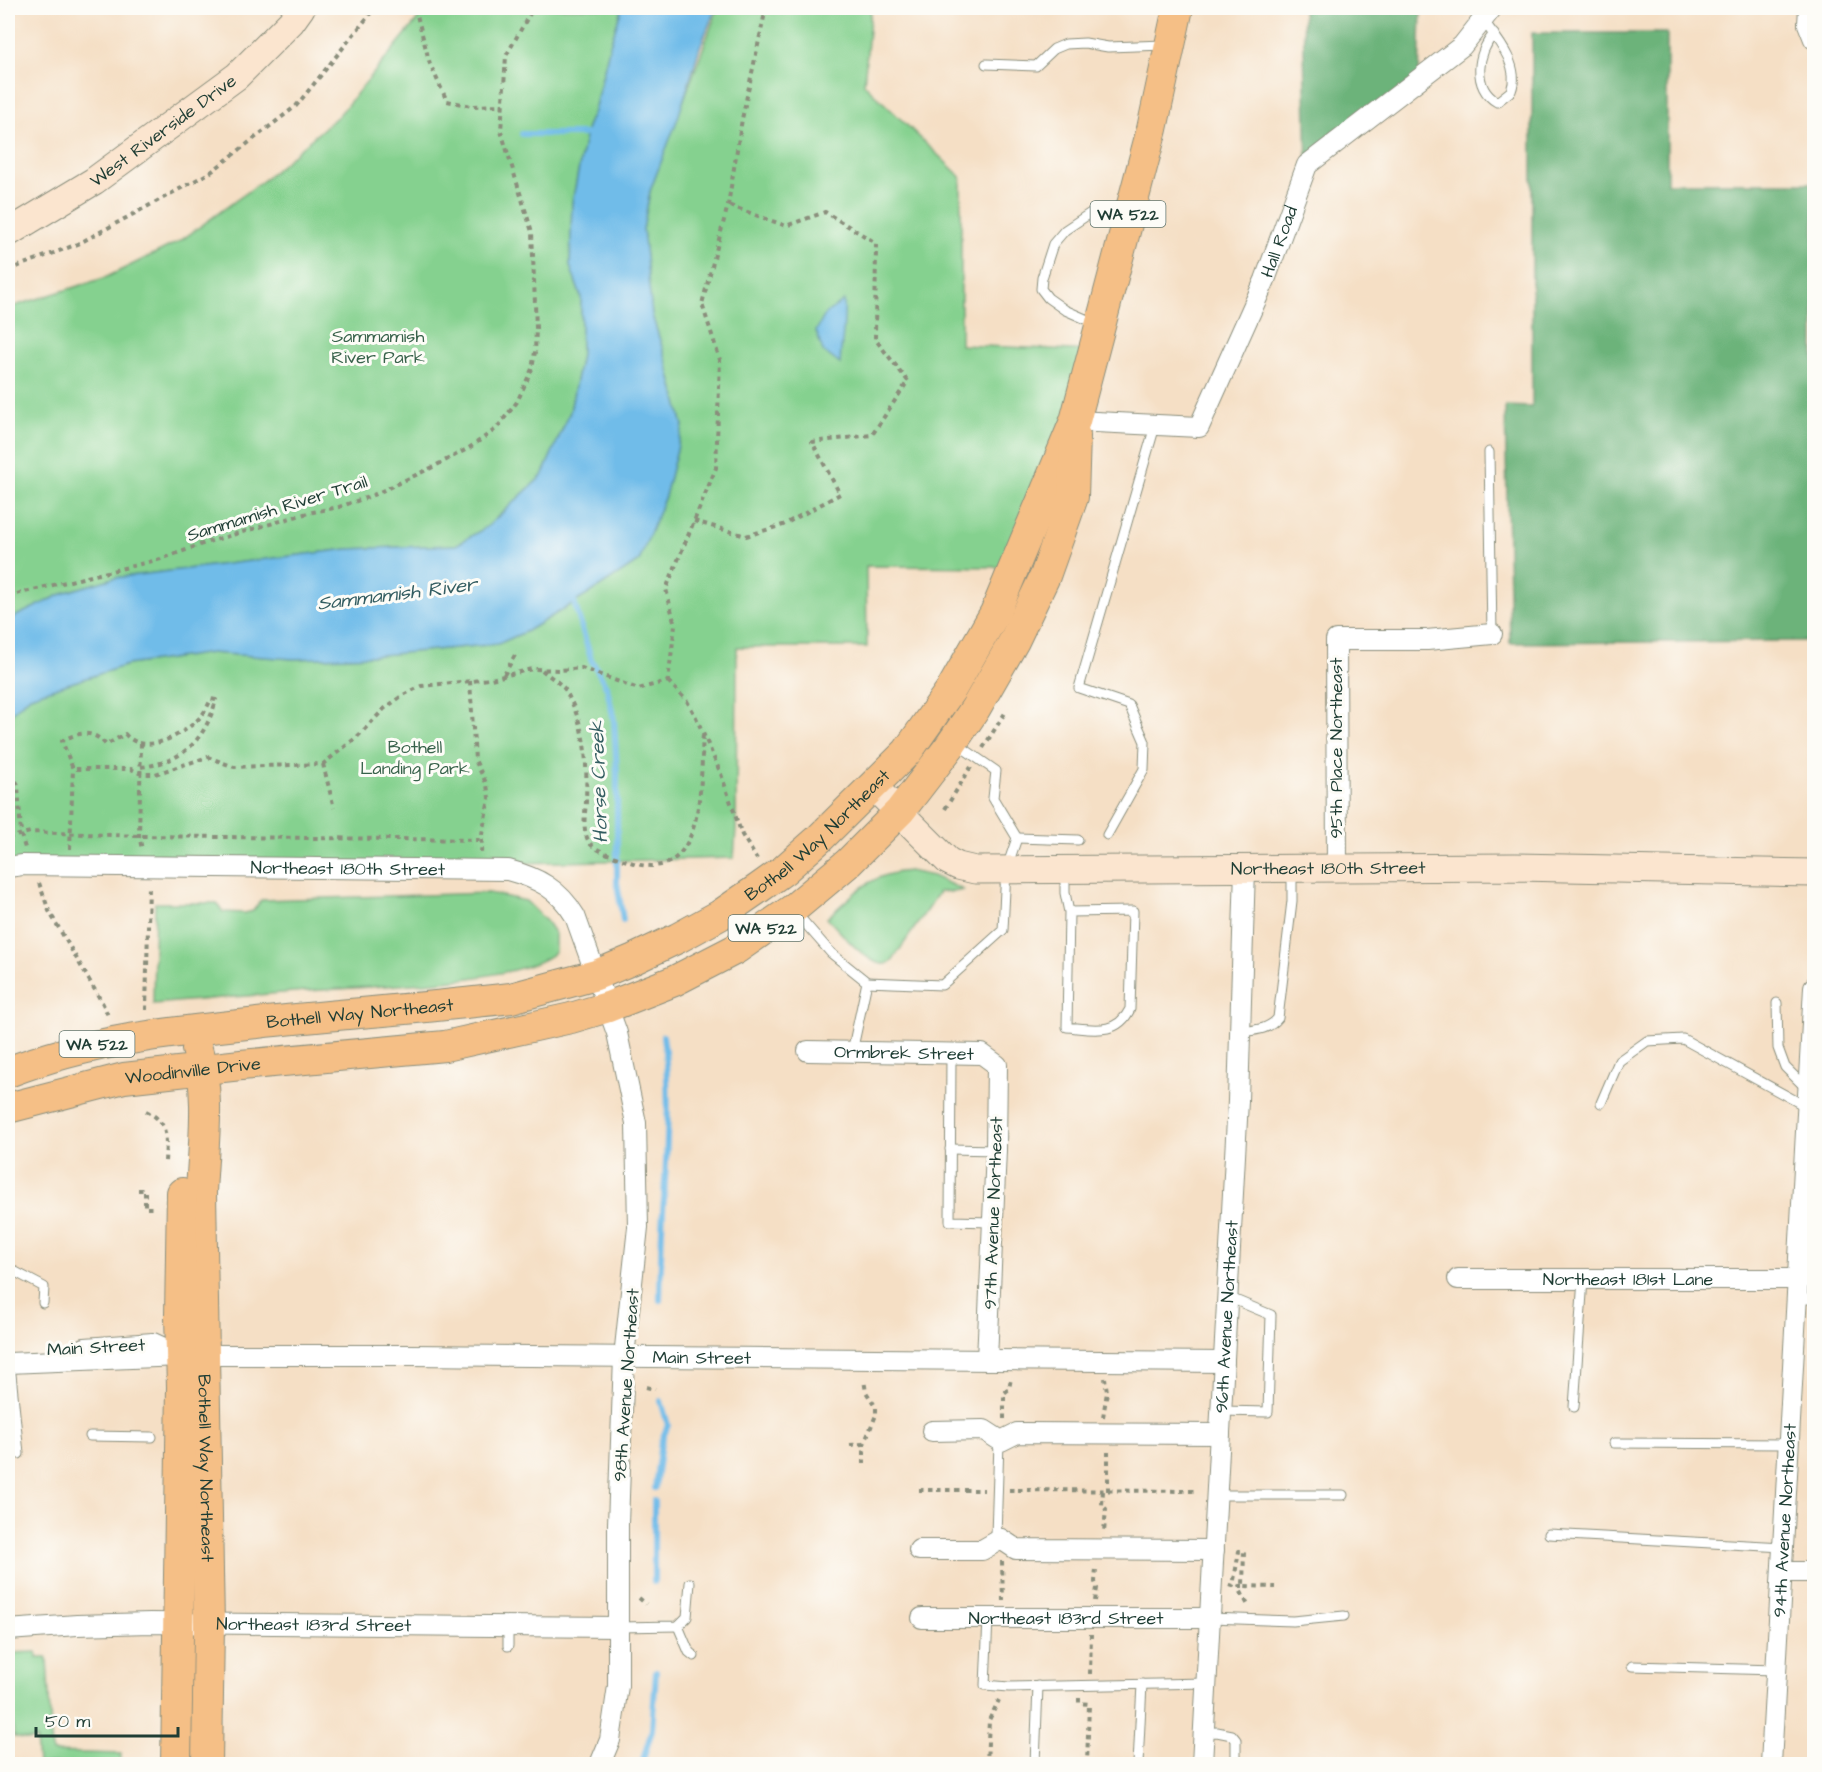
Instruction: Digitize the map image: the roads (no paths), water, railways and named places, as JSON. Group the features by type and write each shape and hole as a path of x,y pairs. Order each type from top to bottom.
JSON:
{"main road":[{"name":"Bothell Way Northeast","path":"176,1764 177,1624 204,1122 192,1070 191,1029 512,998 596,975 660,947 720,915 784,870 907,752 952,688 995,613 1075,421 1152,129 1178,8"},
{"name":"Bothell Way Northeast","path":"382,1052 445,1046 551,1022 608,1007 674,981 736,949 793,909 848,863 900,811 953,741 975,709 1014,641 1045,576 1073,497 1075,421"},
{"name":"WA 522","path":"8,1072 91,1046 191,1029"},
{"name":"Woodinville Drive","path":"8,1108 124,1078 382,1052"},
{"name":"Bothell Way Northeast","path":"193,1356 209,1624 207,1764"}],"street":[{"name":"West Riverside Drive","path":"8,233 94,181 237,76 291,22 301,8"},
{"path":"1809,8 1808,24 1815,39"},
{"name":"Hall Road","path":"1075,421 1199,427 1265,280 1307,165 1462,46 1490,20"},
{"name":"95th Place Northeast","path":"1337,869 1336,640 1427,640 1492,634"},
{"name":"Northeast 180th Street","path":"873,786 948,861 975,870 1515,867 1815,873"},
{"name":"Northeast 180th Street","path":"8,867 22,865 508,870 529,876 560,895 575,916 608,1007"},
{"name":"96th Avenue Northeast","path":"1202,1764 1238,1101 1245,868"},
{"name":"94th Avenue Northeast","path":"1771,1764 1789,1444 1803,1292 1808,1098 1815,987"},
{"name":"98th Avenue Northeast","path":"600,1764 610,1740 618,1686 618,1524 624,1357 638,1227 636,1123 617,1033 608,1007"},
{"name":"Ormbrek Street","path":"808,1051 982,1054 997,1065"},
{"name":"97th Avenue Northeast","path":"987,1360 996,1150 997,1065"},
{"name":"Northeast 181st Lane","path":"1458,1279 1583,1279 1803,1292"},
{"name":"Main Street","path":"8,1360 153,1343 193,1356 411,1354 1224,1362"},
{"path":"932,1431 984,1430 1004,1435 1017,1433 1220,1434"},
{"path":"919,1550 982,1550 1003,1546 1016,1549 1214,1550"},
{"path":"1782,1572 1815,1572"},
{"name":"Northeast 183rd Street","path":"922,1618 1210,1618"},
{"name":"Northeast 183rd Street","path":"8,1630 77,1625 177,1624 619,1627"}],"lane":[{"path":"1490,20 1514,72 1511,91 1497,102 1488,97 1480,83 1480,65 1490,20"},
{"path":"986,64 1036,66 1054,49 1066,44 1108,47 1170,45"},
{"path":"1099,325 1065,310 1048,298 1041,289 1042,278 1053,244 1065,230 1092,212 1129,210"},
{"path":"1107,835 1144,769 1145,742 1129,705 1079,688 1155,426"},
{"path":"1488,452 1492,634"},
{"path":"793,909 831,953 867,982 942,985 1003,930 1006,870 1017,838 993,798 996,771 953,741"},
{"path":"1017,838 1078,840"},
{"path":"1239,1032 1266,1027 1275,1023 1278,1018 1292,901 1292,868"},
{"path":"1065,869 1065,893 1069,912 1067,1026 1100,1030 1115,1026 1125,1019 1130,1009 1133,911 1069,912"},
{"path":"852,1052 867,982"},
{"path":"1777,1003 1778,1048 1785,1067 1808,1098"},
{"path":"1601,1103 1619,1061 1647,1041 1683,1039 1808,1098"},
{"path":"951,1054 950,1221 992,1222"},
{"path":"950,1149 996,1150"},
{"path":"8,1268 44,1287 43,1303"},
{"path":"1574,1407 1583,1279"},
{"path":"1222,1410 1268,1412 1271,1315 1228,1297"},
{"path":"8,1360 19,1454"},
{"path":"1003,1546 996,1536 999,1442 1004,1435"},
{"path":"90,1436 152,1437"},
{"path":"1614,1443 1789,1444"},
{"path":"1217,1495 1344,1495"},
{"path":"1549,1534 1783,1546"},
{"path":"619,1627 678,1626 687,1617 690,1583"},
{"path":"1210,1618 1293,1621 1344,1616"},
{"path":"987,1618 985,1685 1207,1683"},
{"path":"678,1626 689,1652 694,1656"},
{"path":"508,1627 508,1646"},
{"path":"1632,1666 1776,1670"},
{"path":"1138,1764 1142,1684"},
{"path":"1035,1764 1038,1686"},
{"path":"1204,1732 1232,1735 1236,1740 1236,1764"}],"water":[{"name":"Sammamish River","path":"622,8 716,8 700,47 678,118 650,191 643,229 652,315 683,426 665,496 639,561 527,631 498,644 370,656 294,659 211,653 127,665 30,696 8,716 8,620 66,592 114,578 348,549 456,545 487,527 542,476 570,412 581,355 581,297 570,266 572,203 587,127 594,111 610,45"},
{"path":"844,301 840,364 823,351 816,331 826,313"}],"waterway":[{"path":"522,134 591,134"},
{"name":"Horse Creek","path":"572,595 591,659 607,688 614,720 617,773 617,883 623,920"},
{"name":"Horse Creek","path":"660,1300 668,1117 663,1036"},
{"name":"Horse Creek","path":"655,1488 661,1442 668,1425 661,1401"},
{"name":"Horse Creek","path":"654,1501 654,1582"},
{"name":"Horse Creek","path":"642,1763 652,1730 656,1672"}],"park label":[{"name":"Sammamish River Park","path":"378,346"},
{"name":"Bothell Landing Park","path":"415,757"}]}
